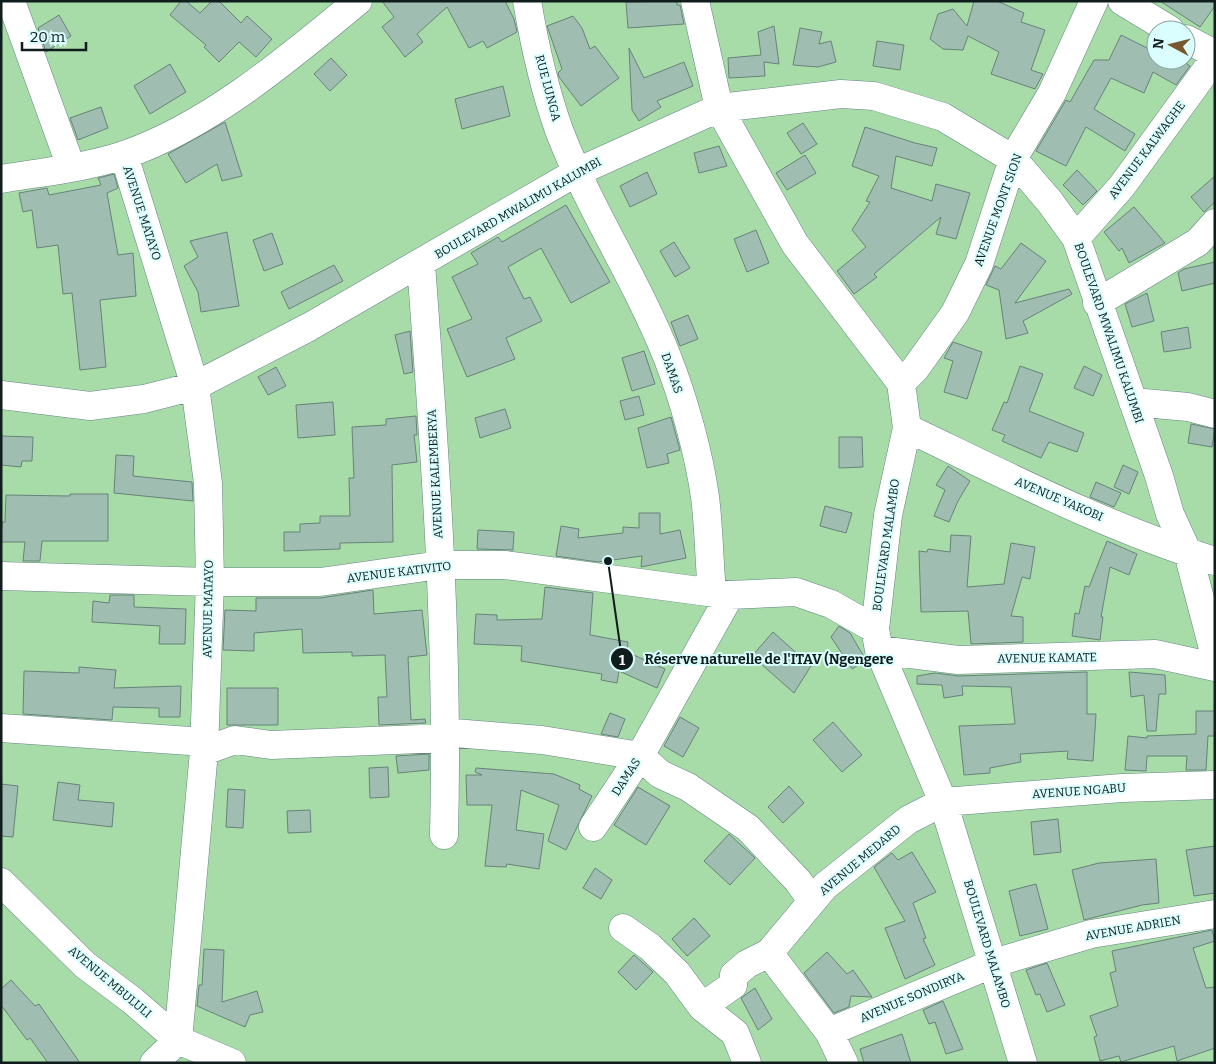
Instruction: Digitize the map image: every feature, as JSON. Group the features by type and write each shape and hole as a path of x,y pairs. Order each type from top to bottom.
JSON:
{"street":[{"path":"11,1 71,167"},
{"path":"1,179 71,167 124,155 216,110 358,1"},
{"name":"RUE LUNGA","path":"527,1 558,128 577,172"},
{"name":"BOULEVARD MALAMBO","path":"695,1 719,108 795,244 901,383 907,428 888,515 877,639 943,802 994,963 1023,1063"},
{"name":"AVENUE MONT SION","path":"901,383 914,369 955,313 979,264 1013,160 1052,93 1094,1"},
{"path":"1122,1 1153,20"},
{"path":"1196,44 1215,54"},
{"name":"AVENUE KALWAGHE","path":"1076,238 1122,186 1215,58"},
{"name":"BOULEVARD MWALIMU KALUMBI","path":"1,395 90,406 144,399 195,386 309,327 422,264 577,172 719,108 842,94 874,96 943,117 1013,160 1050,202 1076,238 1170,514 1188,553 1215,656"},
{"name":"AVENUE MATAYO","path":"124,155 195,386 208,483 210,582 205,746 178,1040"},
{"name":"DAMAS","path":"577,172 650,316 668,360 686,413 704,496 721,593 640,756 594,828"},
{"path":"1097,303 1209,237"},
{"name":"AVENUE KALEMBERYA","path":"422,264 440,565 446,738 444,835"},
{"path":"1133,402 1188,407 1215,414"},
{"name":"AVENUE YAKOBI","path":"907,428 1040,492 1188,553 1215,561"},
{"name":"AVENUE KATIVITO","path":"1,576 210,582 320,582 440,565 505,565 721,593 796,592 831,604 877,639"},
{"name":"AVENUE KAMATE","path":"877,639 958,660 1155,654 1215,668"},
{"path":"1,728 205,746 235,740 271,745 446,738 454,733 542,740 640,756 660,774 688,787 748,828 798,881 812,901"},
{"name":"AVENUE NGABU","path":"943,802 1122,788 1215,785"},
{"name":"AVENUE MEDARD","path":"702,1007 734,985 734,975 747,964 769,953 825,886 908,820 943,802"},
{"name":"AVENUE MBULULI","path":"1,882 85,965 133,1001 178,1040 232,1063"},
{"name":"AVENUE ADRIEN","path":"994,963 1091,934 1215,914"},
{"path":"623,928 650,947 677,973 702,1007 735,1033 747,1063"},
{"path":"769,953 829,1032 844,1063"},
{"name":"AVENUE SONDIRYA","path":"829,1032 994,963"},
{"path":"154,1063 178,1040"}],"green space":[{"path":"1,1 1215,1 1215,1063 1,1063"}],"building":[{"path":"181,1 186,1 200,13 212,1 219,1 241,23 247,16 272,39 256,57 239,42 219,62 204,47 206,45 170,15"},
{"path":"382,1 505,1 514,19 517,32 487,48 483,41 469,48 447,7 417,34 423,42 405,57 382,27 394,17"},
{"path":"677,1 677,5 680,5 684,24 628,28 626,2"},
{"path":"974,1 997,1 1024,13 1021,22 1045,30 1031,70 1043,74 1035,89 991,74 999,52 968,36 963,50 943,49 930,39 938,14 953,9 967,26"},
{"path":"1160,1 1215,1 1215,6 1200,27 1196,24 1196,20 1189,20"},
{"path":"59,15 71,36 46,52 38,28"},
{"path":"573,16 582,28 590,49 595,46 619,78 581,106 559,77 558,73 562,69 547,26"},
{"path":"774,26 779,64 764,62 765,76 729,78 728,58 761,55 758,32"},
{"path":"800,28 822,32 819,44 831,41 836,62 818,67 793,65"},
{"path":"1121,35 1146,48 1146,70 1187,70 1176,85 1153,72 1144,93 1111,78 1094,109 1135,134 1125,151 1086,127 1066,166 1036,151 1066,100 1070,102 1094,60 1109,60"},
{"path":"877,41 904,45 900,70 873,66"},
{"path":"629,48 644,78 684,62 693,86 657,101 661,107 639,121 632,110"},
{"path":"331,58 347,75 330,91 314,74"},
{"path":"170,64 186,92 150,114 134,86"},
{"path":"503,86 510,116 462,129 455,99"},
{"path":"101,107 108,128 78,140 70,118"},
{"path":"225,122 242,176 222,181 217,164 186,183 168,154"},
{"path":"803,123 817,144 801,154 787,133"},
{"path":"865,127 937,148 932,166 896,156 891,188 932,201 936,184 970,193 956,239 936,234 941,217 874,274 877,277 854,294 837,271 866,247 852,230 870,202 866,201 879,176 852,166"},
{"path":"719,146 727,166 699,173 694,153"},
{"path":"805,155 816,173 787,190 776,173"},
{"path":"1077,170 1097,191 1083,205 1063,185"},
{"path":"647,172 657,194 630,207 620,186"},
{"path":"114,174 118,188 107,193 118,255 133,253 136,296 100,300 106,367 80,370 72,293 63,294 58,245 37,248 32,210 23,212 19,193 47,188 49,195 101,185 98,178"},
{"path":"1215,176 1215,202 1204,212 1191,197"},
{"path":"566,205 610,282 571,303 541,248 508,267 524,299 530,297 542,321 506,338 515,359 467,377 447,329 472,319 452,277 478,264 471,253 498,237 502,242"},
{"path":"1134,207 1165,243 1129,263 1122,248 1119,251 1104,232"},
{"path":"756,230 769,263 747,272 734,239"},
{"path":"227,232 239,306 201,312 198,292 184,266 198,257 190,241"},
{"path":"272,233 283,264 264,271 253,240"},
{"path":"674,242 690,268 675,277 660,251"},
{"path":"1021,243 1046,261 1015,303 1069,289 1072,294 1023,321 1028,333 1006,339 999,290 986,285 995,266 1001,269"},
{"path":"1215,262 1215,283 1182,291 1178,273 1184,269"},
{"path":"334,265 343,281 289,309 281,292"},
{"path":"1147,293 1154,321 1132,327 1125,304"},
{"path":"688,315 698,339 680,346 671,322"},
{"path":"1188,327 1191,348 1164,352 1161,332"},
{"path":"410,331 413,372 404,374 395,335"},
{"path":"953,342 982,352 967,399 944,392 953,361 944,358"},
{"path":"644,351 655,384 632,391 622,358"},
{"path":"1020,366 1043,374 1029,411 1084,433 1077,452 1049,442 1041,458 1002,441 1005,435 992,430 1004,402 1007,403"},
{"path":"1084,366 1102,375 1093,396 1074,388"},
{"path":"276,367 286,386 268,395 258,377"},
{"path":"639,396 644,415 625,420 620,401"},
{"path":"333,402 335,435 298,438 296,405"},
{"path":"505,409 511,428 480,438 475,418"},
{"path":"416,416 417,435 414,435 417,462 392,465 393,542 340,543 340,549 284,551 284,532 300,532 300,524 320,523 320,516 350,516 349,478 354,478 352,427 386,425 386,419"},
{"path":"671,417 680,450 667,454 669,463 647,468 638,428"},
{"path":"1191,424 1215,429 1212,447 1188,443"},
{"path":"1,436 33,437 32,461 22,461 21,467 1,465"},
{"path":"839,437 862,437 863,467 839,468"},
{"path":"116,455 134,456 133,476 192,482 193,501 114,493"},
{"path":"1123,465 1138,472 1129,494 1114,487"},
{"path":"948,466 970,481 958,501 949,522 934,516 945,490 936,485"},
{"path":"1096,482 1121,493 1114,507 1090,497"},
{"path":"70,494 108,494 108,541 42,541 40,561 23,561 25,542 1,542 2,522 5,522 6,495 70,496"},
{"path":"825,506 852,513 846,533 820,526"},
{"path":"639,513 660,513 660,534 680,530 686,558 641,567 642,556 598,562 556,556 561,526 579,529 578,538 623,533 623,527 639,528"},
{"path":"478,530 514,532 513,550 477,549"},
{"path":"951,535 971,536 967,587 1004,584 1011,543 1035,547 1030,579 1022,577 1011,616 1023,617 1023,642 971,644 968,611 921,612 919,551 927,552 928,549 950,552"},
{"path":"1107,541 1137,554 1129,575 1110,567 1101,617 1103,617 1100,640 1072,636 1075,613 1079,614 1085,586 1089,587"},
{"path":"545,587 593,593 590,635 628,642 627,652 665,669 657,688 619,671 617,683 601,680 602,674 521,661 522,646 474,644 476,614 497,615 497,620 542,619"},
{"path":"373,590 374,614 422,610 427,655 408,657 411,720 425,719 426,723 379,725 378,697 387,697 385,655 352,656 352,652 303,653 302,629 254,633 254,651 223,650 225,610 256,611 256,598 320,598"},
{"path":"110,595 134,595 134,607 186,609 185,644 159,644 160,626 92,622 93,601 109,603"},
{"path":"839,626 850,633 866,660 852,669 831,637"},
{"path":"773,632 811,666 794,693 752,656"},
{"path":"79,667 116,670 114,688 181,686 180,717 159,717 159,708 113,707 112,720 23,714 24,671 79,673"},
{"path":"1087,672 1087,714 1096,714 1093,761 1067,759 1068,751 1020,754 1021,762 990,768 990,773 964,775 959,726 1015,724 1011,687 962,686 963,695 944,698 942,685 917,684 917,676 935,673 958,676"},
{"path":"1129,672 1165,675 1166,694 1159,694 1156,731 1147,731 1144,695 1131,697"},
{"path":"227,688 278,688 278,725 227,725"},
{"path":"1196,711 1215,711 1215,736 1208,736 1206,770 1186,770 1187,756 1147,756 1146,771 1125,770 1128,736 1147,738 1147,736 1196,734"},
{"path":"610,713 625,719 618,737 601,734"},
{"path":"680,717 699,728 683,757 664,746"},
{"path":"833,722 862,755 842,772 813,740"},
{"path":"429,754 429,770 398,773 396,756"},
{"path":"388,767 389,797 370,798 369,768"},
{"path":"476,768 554,774 580,785 579,789 592,796 566,850 548,841 559,805 521,790 516,830 544,834 539,869 507,864 506,867 485,866 492,805 467,805 466,775 482,775 475,772"},
{"path":"58,782 80,785 78,800 114,803 112,827 53,820"},
{"path":"1,784 18,786 13,837 1,836"},
{"path":"789,786 804,803 783,823 768,807"},
{"path":"638,787 670,806 646,845 614,825"},
{"path":"228,789 245,790 243,828 226,827"},
{"path":"310,810 311,832 288,833 287,811"},
{"path":"1058,819 1061,852 1034,855 1031,822"},
{"path":"729,834 755,858 730,885 704,861"},
{"path":"1215,846 1215,893 1194,896 1186,850"},
{"path":"912,852 936,892 913,903 926,938 923,939 935,965 905,979 885,928 905,921 874,867 892,853 898,860"},
{"path":"1156,859 1159,903 1142,905 1084,920 1072,870 1099,863"},
{"path":"595,868 612,880 601,899 583,888"},
{"path":"1036,884 1048,929 1020,936 1009,891"},
{"path":"694,918 710,936 687,956 672,939"},
{"path":"1212,930 1215,941 1193,948 1206,988 1215,987 1215,1048 1177,1061 1174,1046 1121,1062 1119,1056 1100,1061 1094,1037 1097,1036 1090,1016 1118,1006 1110,973 1116,971 1112,951"},
{"path":"204,949 224,950 222,1002 257,991 263,1012 250,1015 245,1027 197,1006 199,985 202,985"},
{"path":"827,952 847,974 853,970 872,997 851,996 849,1007 834,1013 804,973"},
{"path":"634,955 653,972 636,990 618,972"},
{"path":"1047,963 1065,1005 1047,1012 1040,994 1036,995 1026,970"},
{"path":"11,980 35,1006 39,1004 80,1063 48,1063 30,1038 27,1040 1,1005 1,989"},
{"path":"755,988 772,1019 758,1030 741,998"},
{"path":"943,1001 963,1049 946,1054 935,1022 929,1024 923,1010"},
{"path":"902,1034 911,1063 864,1063 860,1049"}],"place":[{"name":"Réserve naturelle de l'ITAV (Ngengere","path":"608,561"}]}
